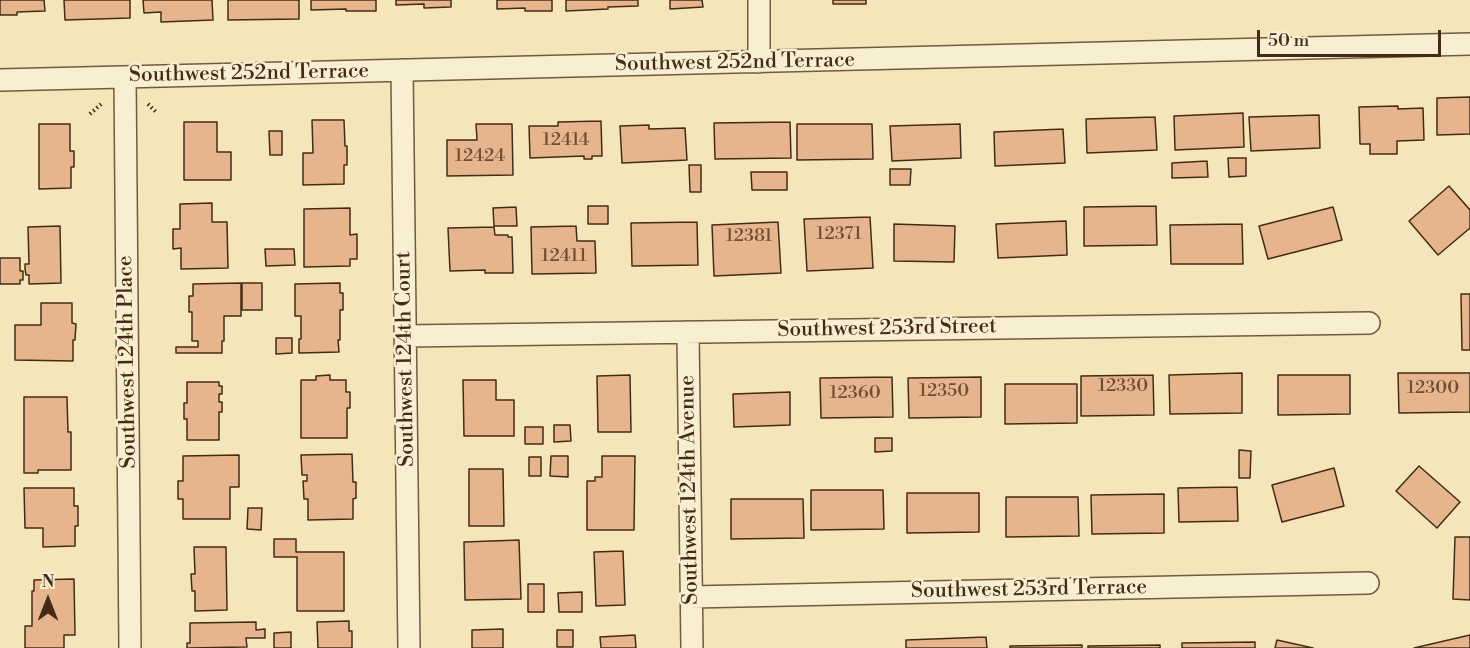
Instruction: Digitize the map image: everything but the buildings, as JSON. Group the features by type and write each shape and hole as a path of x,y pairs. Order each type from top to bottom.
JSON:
{"street":[{"path":"759,0 759,62"},
{"name":"Southwest 252nd Terrace","path":"0,80 1470,44"},
{"name":"Southwest 124th Court","path":"402,70 409,648"},
{"name":"Southwest 124th Place","path":"125,76 130,648"},
{"name":"Southwest 253rd Street","path":"405,336 1369,323"},
{"name":"Southwest 124th Avenue","path":"688,332 692,648"},
{"name":"Southwest 253rd Terrace","path":"691,597 1368,583"}],"path":[{"path":"90,114 101,104"},
{"path":"148,104 157,113"}]}
